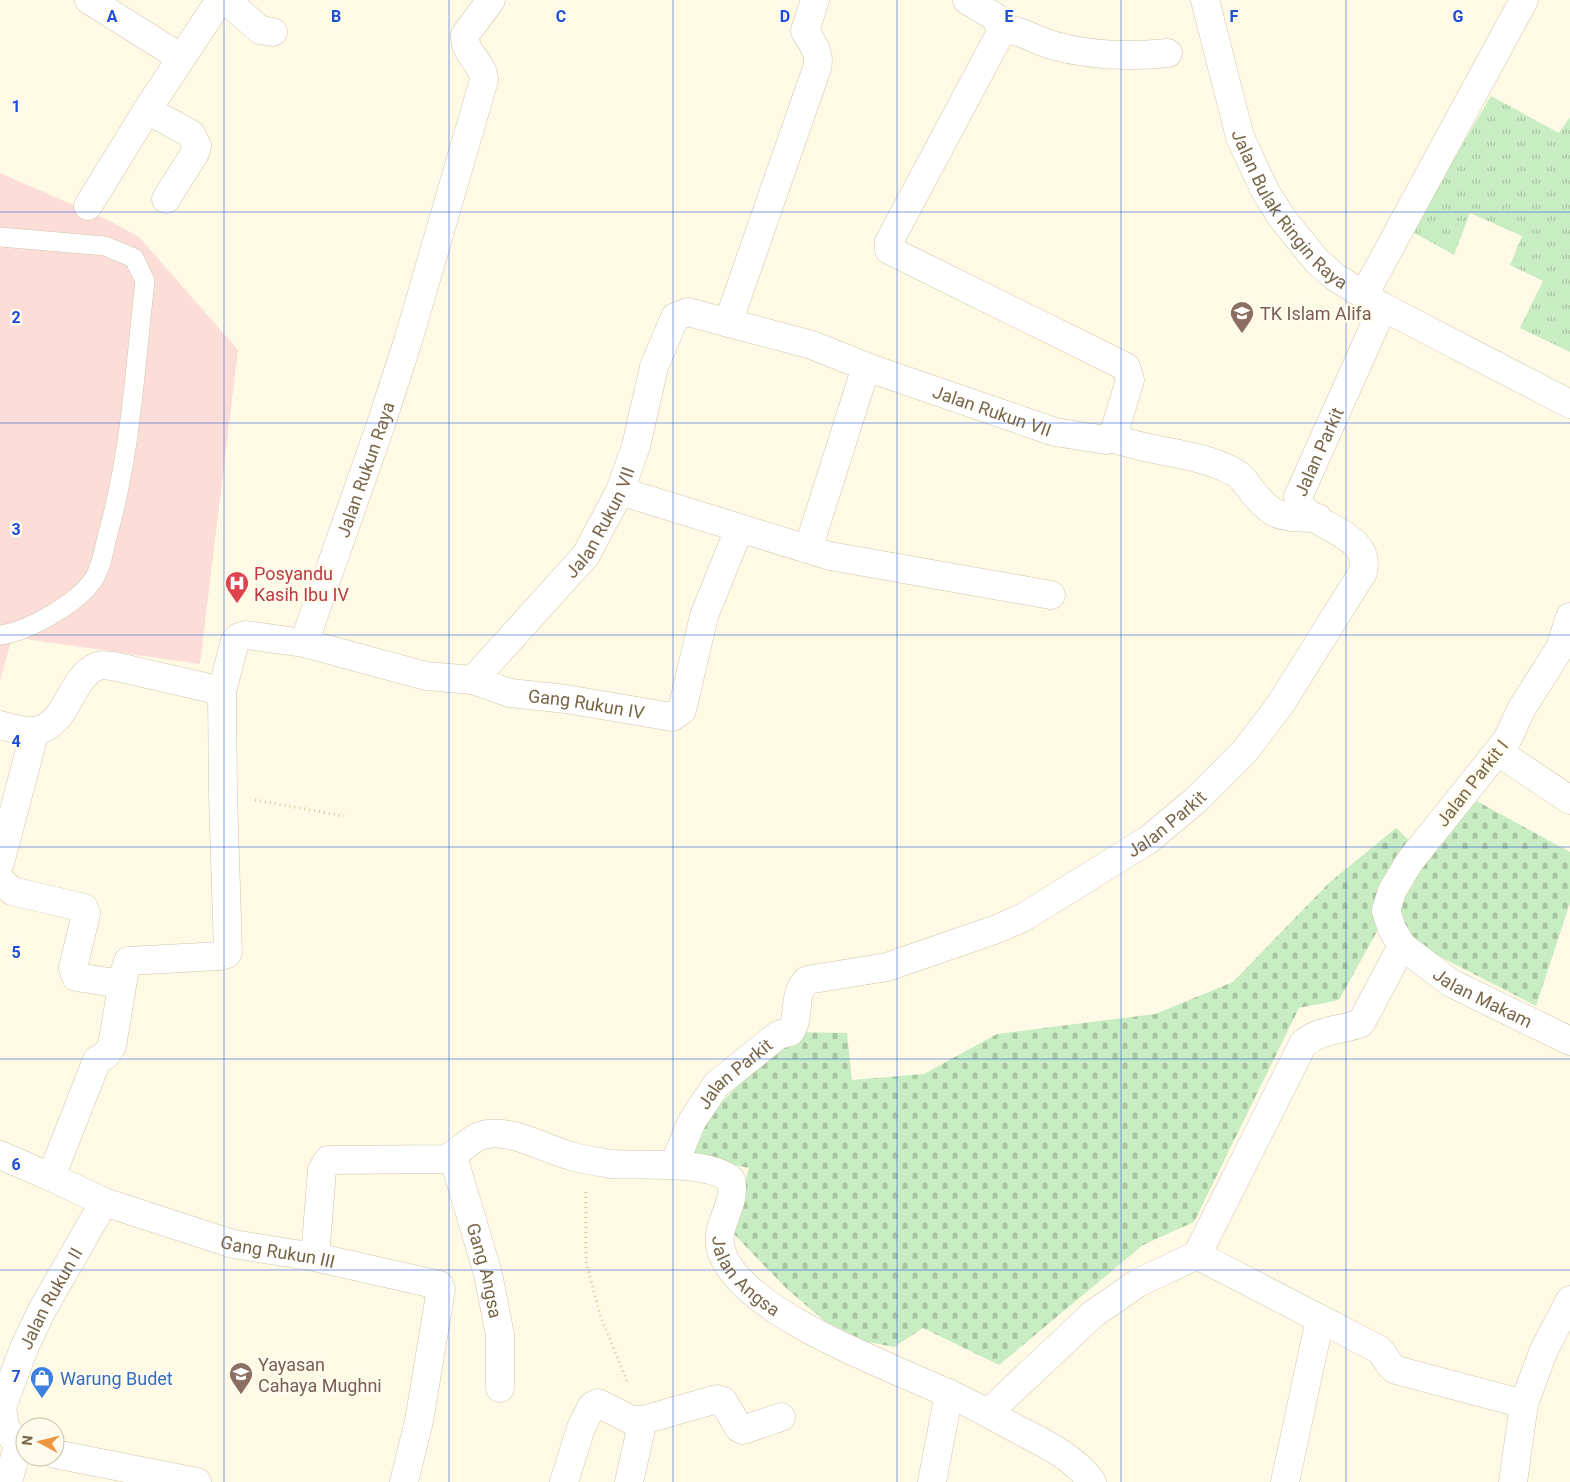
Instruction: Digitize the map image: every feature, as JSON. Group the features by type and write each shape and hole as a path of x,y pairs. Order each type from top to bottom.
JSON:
{"street":[{"path":"89,0 180,58"},
{"path":"88,206 180,58 220,0"},
{"path":"226,0 260,30 273,32"},
{"name":"Jalan Rukun Raya","path":"304,643 380,427 433,258 484,80 482,67 467,50 465,35 491,0"},
{"path":"728,323 819,60 816,47 805,31 815,0"},
{"path":"967,0 995,17 1001,29"},
{"name":"Jalan Bulak Ringin Raya","path":"1205,0 1240,137 1265,191 1282,218 1316,260 1335,276 1373,301 1570,404"},
{"name":"Jalan Parkit","path":"674,1165 692,1120 716,1085 778,1035 790,1032 795,1025 796,1000 800,987 807,980 887,967 966,941 1024,917 1148,840 1196,800 1238,758 1280,704 1363,572 1366,561 1364,554 1356,545 1302,508 1298,497 1373,301 1524,0"},
{"path":"1001,29 1014,30 1051,45 1074,50 1125,56 1168,53"},
{"path":"1001,29 888,242 889,250 1126,367 1130,380 1110,437"},
{"path":"147,110 191,134 197,146 166,199"},
{"name":"Jalan Rukun VII","path":"473,680 586,555 620,491 636,446 654,367 675,318 688,312 812,345 866,367 1055,432 1100,440 1110,437 1196,457 1232,470 1243,479 1269,511 1274,514 1290,517 1318,518"},
{"path":"808,549 866,367"},
{"path":"620,491 830,556 1051,595"},
{"name":"Gang Rukun IV","path":"304,643 426,676 473,680 510,693 566,699 672,717 678,715 682,710 704,616 739,529"},
{"name":"Jalan Parkit I","path":"1402,946 1392,930 1386,910 1392,891 1410,861 1498,752 1522,708 1560,648 1570,617"},
{"path":"51,1178 97,1060 105,1056 112,1046 122,984 128,961 220,956 228,952 222,691 235,642 239,637 246,635 304,643"},
{"path":"0,725 14,729 35,731 48,725 59,715 80,681 89,671 99,665 113,666 222,691"},
{"path":"0,863 35,731"},
{"path":"1498,752 1570,800"},
{"path":"6,885 84,908 86,914 72,968 76,977 122,984"},
{"path":"988,1414 1093,1314 1138,1283 1197,1255 1303,1044 1311,1036 1350,1028 1361,1023 1402,946"},
{"name":"Jalan Makam","path":"1402,946 1451,983 1570,1041"},
{"name":"Jalan Angsa","path":"449,1157 468,1142 487,1134 518,1138 573,1157 612,1164 674,1165 713,1171 725,1175 731,1180 732,1201 720,1229 719,1241 730,1268 746,1286 805,1328 843,1347 949,1393 1044,1442 1071,1460 1092,1482"},
{"name":"Gang Rukun III","path":"0,1156 104,1202 233,1244 315,1257 440,1286 419,1421 404,1482"},
{"path":"315,1257 322,1170 328,1160 449,1157"},
{"name":"Gang Angsa","path":"449,1157 488,1274 500,1335 500,1388"},
{"name":"Jalan Rukun II","path":"8,1482 14,1445 5,1427 2,1407 24,1348 42,1310 104,1202"},
{"path":"1197,1255 1378,1350 1384,1354 1389,1366 1396,1370 1524,1404"},
{"path":"1513,1482 1524,1404 1543,1352 1570,1300"},
{"path":"1285,1482 1320,1319"},
{"path":"932,1482 949,1393"},
{"path":"564,1482 581,1428 592,1406 598,1403 631,1420 643,1420 717,1400 724,1401 739,1428 743,1430 781,1417"},
{"path":"629,1482 643,1420"},
{"path":"65,1458 101,1473 197,1482"}],"lane":[{"path":"0,236 104,246 134,258 145,281 124,469 94,579 74,601 42,620 0,635"}],"path":[{"path":"223,795 344,816"},
{"path":"586,1159 584,1244 586,1261 600,1315 643,1420"}],"shaded area":[{"path":"0,173 110,221 139,237 238,350 200,664 12,637 0,681"}],"green space":[{"path":"1491,96 1559,133 1570,117 1570,352 1520,328 1543,281 1510,265 1522,236 1470,213 1454,255 1411,231"},
{"path":"1471,798 1570,852 1570,903 1536,1006 1380,926 1339,1000 1299,1008 1194,1222 1143,1245 999,1365 923,1328 894,1347 843,1337 786,1288 731,1231 749,1168 682,1155 722,1102 790,1032 847,1033 852,1080 924,1074 997,1034 1155,1014 1233,982 1330,882 1396,828 1410,841"}],"place":[{"name":"TK Islam Alifa","path":"1242,334"},
{"name":"Posyandu Kasih Ibu IV","path":"237,604"},
{"name":"Yayasan Cahaya Mughni","path":"241,1395"},
{"name":"Warung Budet","path":"42,1399"}]}
